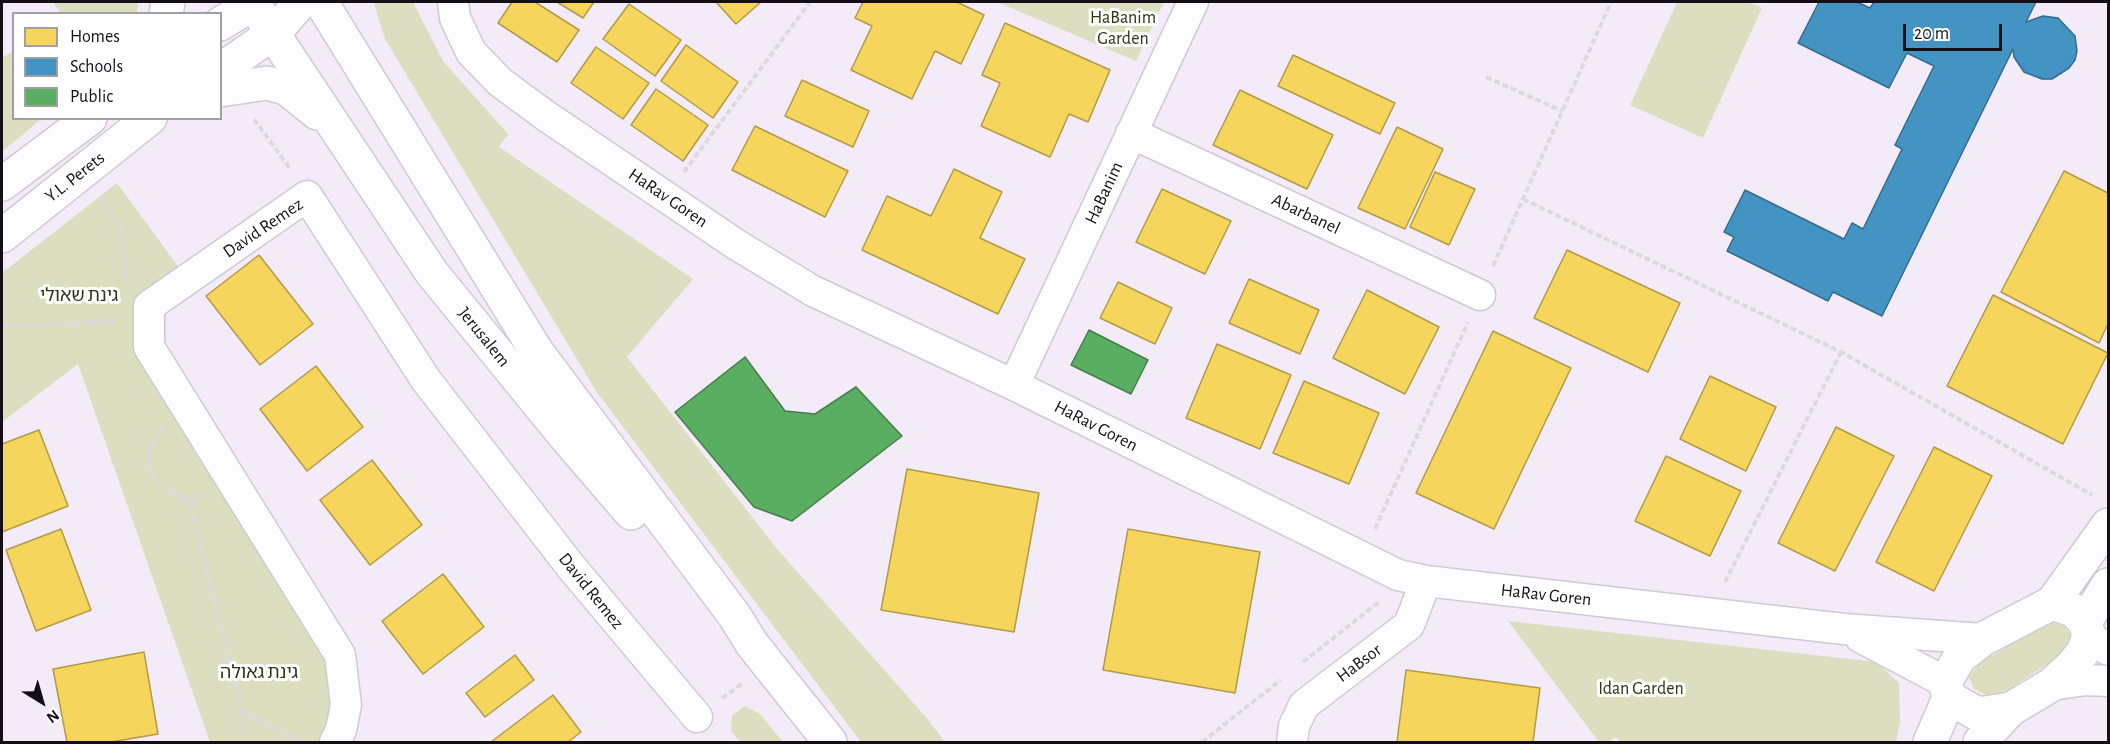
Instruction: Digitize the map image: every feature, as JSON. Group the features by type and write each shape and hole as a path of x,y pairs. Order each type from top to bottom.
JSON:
{"main road":[{"path":"222,23 253,2"},
{"name":"Jerusalem","path":"253,2 439,282 571,444 724,620 752,644"},
{"path":"222,69 274,33 301,2"},
{"name":"Jerusalem","path":"321,2 537,352 734,615 752,644 830,742"},
{"path":"222,90 267,83 286,88 344,140"},
{"name":"Y.L. Perets","path":"2,184 87,120"},
{"name":"Y.L. Perets","path":"2,236 147,120"},
{"path":"1930,742 1960,657 1983,639 2052,603 2109,525"},
{"path":"1980,742 2011,710 2050,685 2072,666 2094,636 2109,585"},
{"path":"2052,603 2073,610 2094,636"},
{"path":"1947,690 1978,714 2011,710"}],"street":[{"name":"HaRav Goren","path":"453,2 455,18 471,52 500,82 737,245 813,291 1014,385 1412,578 1844,629 1983,639"},
{"name":"HaBanim","path":"1014,385 1192,2"},
{"name":"Abarbanel","path":"1131,133 1480,295"},
{"name":"David Remez","path":"149,312 307,196 433,389 572,568 697,717"},
{"path":"149,312 149,347 340,656 346,705 341,730 335,742"},
{"name":"HaBsor","path":"1292,742 1294,726 1304,705 1409,625 1412,578"},
{"name":"HaRav Goren","path":"1844,629 1947,690"},
{"path":"2050,685 2086,680 2109,681"}],"path":[{"path":"666,197 810,2"},
{"path":"1486,77 1562,111"},
{"path":"253,120 280,153"},
{"path":"94,190 122,228 126,276"},
{"path":"1523,199 1841,352 2091,495"},
{"path":"2,327 149,312"},
{"path":"1723,586 1841,352"},
{"path":"177,392 149,451 149,469 158,486 189,501 242,711 244,742"},
{"path":"1300,664 1412,578"},
{"path":"1202,742 1282,678"},
{"path":"242,711 301,742"}],"green space":[{"path":"53,2 139,2 136,12 59,12"},
{"path":"377,2 413,2 443,61 508,134 499,147 693,279 627,357 778,550 925,716 945,742 861,742 596,391 385,39 374,4"},
{"name":"HaBanim Garden","path":"997,2 1164,2 1136,61"},
{"path":"1677,2 1747,2 1762,8 1703,138 1630,105"},
{"path":"12,52 12,120 40,120 2,152 2,58"},
{"name":"גינת גאולה","path":"117,183 185,276 147,305 147,349 333,659 337,702 327,742 210,742 78,364 2,422 2,273"},
{"name":"Idan Garden","path":"1508,621 1877,662 1899,683 1900,722 1896,742 1620,742 1616,737 1608,742 1599,742"},
{"path":"2046,622 2062,624 2070,634 2068,646 2058,657 2008,690 1988,696 1974,689 1969,677 1980,663"},
{"path":"745,706 760,714 783,742 740,742 731,731 732,716"}],"building: Homes":[{"path":"512,2 535,2 579,30 557,62 498,23"},
{"path":"557,2 594,2 583,18"},
{"path":"716,2 761,2 736,24"},
{"path":"863,2 957,2 984,15 961,64 935,51 912,99 851,70 872,26 855,18"},
{"path":"629,4 681,40 655,76 603,39"},
{"path":"1005,23 1110,70 1088,122 1069,114 1050,157 981,126 1000,83 982,75"},
{"path":"686,45 738,82 713,118 661,81"},
{"path":"596,47 649,83 623,119 571,83"},
{"path":"1293,55 1395,103 1380,134 1278,86"},
{"path":"802,80 869,111 853,147 785,116"},
{"path":"656,89 708,125 683,161 631,125"},
{"path":"1240,90 1333,135 1307,189 1213,145"},
{"path":"755,126 848,171 825,217 732,170"},
{"path":"1397,127 1443,149 1405,229 1358,208"},
{"path":"954,169 1002,192 980,238 1025,259 998,314 862,250 887,196 931,216"},
{"path":"2064,171 2108,193 2108,324 2099,343 2001,292"},
{"path":"1435,172 1475,189 1449,245 1410,227"},
{"path":"1162,189 1231,221 1205,274 1136,242"},
{"path":"1567,250 1680,303 1648,372 1534,318"},
{"path":"259,255 313,324 260,365 206,296"},
{"path":"1249,279 1319,310 1300,354 1229,323"},
{"path":"1118,282 1172,308 1155,344 1100,318"},
{"path":"1367,290 1439,327 1405,394 1333,358"},
{"path":"1993,295 2108,353 2063,444 1947,386"},
{"path":"1493,331 1571,368 1494,529 1416,493"},
{"path":"1217,344 1291,375 1260,449 1186,418"},
{"path":"316,366 363,427 307,471 260,409"},
{"path":"1710,376 1776,407 1746,471 1680,439"},
{"path":"1304,381 1379,413 1349,484 1273,453"},
{"path":"1836,427 1894,456 1835,571 1778,543"},
{"path":"39,430 68,506 2,532 2,444"},
{"path":"1934,447 1992,476 1934,591 1876,562"},
{"path":"1666,456 1741,491 1710,556 1635,521"},
{"path":"372,460 422,525 370,565 320,500"},
{"path":"907,469 1039,493 1014,632 881,610"},
{"path":"61,529 91,610 36,631 6,550"},
{"path":"1128,529 1260,552 1235,693 1103,670"},
{"path":"443,574 484,627 423,674 382,621"},
{"path":"144,652 158,734 111,742 67,742 53,669"},
{"path":"515,655 534,680 485,717 466,693"},
{"path":"1406,670 1540,688 1533,742 1397,742"},
{"path":"553,695 581,732 568,742 491,742"}],"building: Schools":[{"path":"1819,2 1857,2 1870,8 1874,2 2036,2 2026,22 2043,16 2058,18 2075,36 2077,51 2075,60 2069,68 2052,79 2042,79 2024,72 2014,57 2013,49 1882,316 1833,292 1828,301 1727,251 1734,237 1724,232 1745,190 1844,239 1852,223 1863,229 1902,149 1895,145 1934,66 1907,53 1889,88 1798,43"}],"building: Public":[{"path":"1089,330 1148,360 1131,394 1071,365"},
{"path":"745,357 785,411 815,414 856,387 902,436 792,521 754,507 675,412"}],"park label":[{"name":"גינת שאולי","path":"79,296"}]}
